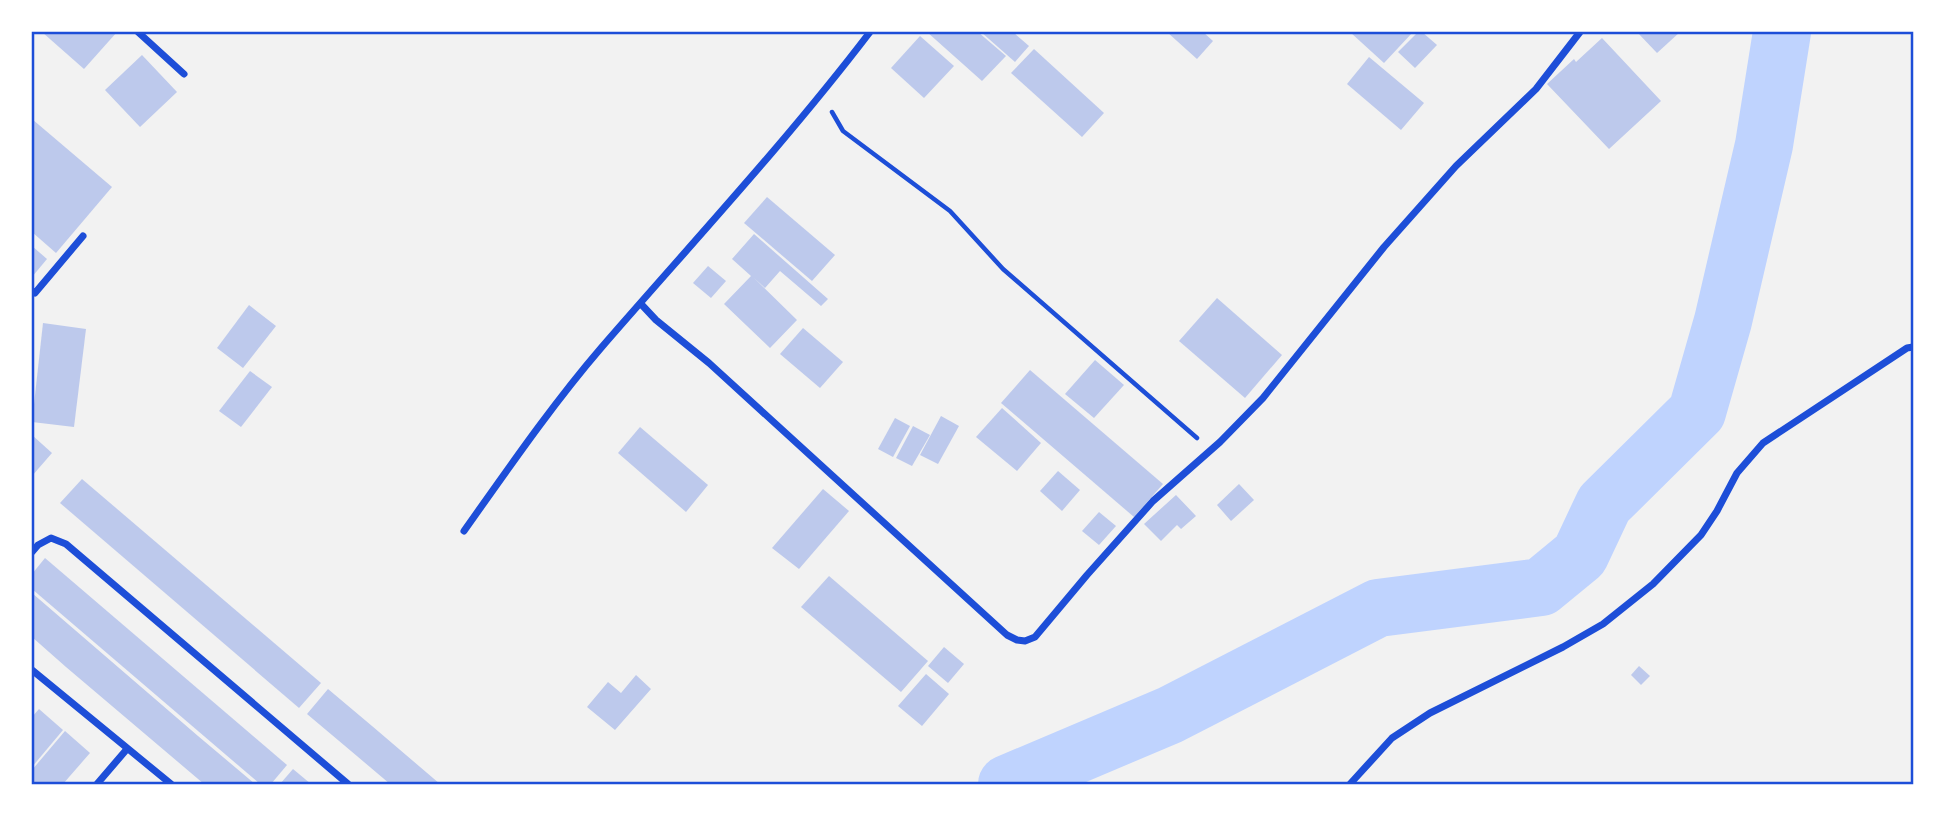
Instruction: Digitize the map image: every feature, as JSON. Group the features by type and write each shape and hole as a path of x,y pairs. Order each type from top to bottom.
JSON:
{"street":[{"path":"138,32 184,74"},
{"path":"464,531 521,450 600,349 821,95 870,32"},
{"path":"641,304 1007,635 1025,641 1035,637 1153,501 1264,398 1384,247 1456,166 1536,89 1580,32"},
{"path":"32,291 36,293 83,236"},
{"path":"1350,785 1392,738 1430,712 1563,647 1623,608 1653,584 1700,535 1737,474 1763,443 1907,348 1913,347"},
{"path":"32,552 51,538 66,544 348,785"},
{"path":"33,675 170,785"},
{"path":"97,785 127,748"}],"path":[{"path":"821,95 843,131 950,211 1003,269 1211,450"}],"building":[{"path":"42,32 117,32 84,69"},
{"path":"927,32 978,32 1006,56 982,81"},
{"path":"981,32 1013,32 1029,46 1015,62"},
{"path":"1167,32 1203,32 1213,41 1197,59"},
{"path":"1350,32 1413,32 1384,63"},
{"path":"1418,32 1422,32 1437,45 1415,68 1398,52"},
{"path":"1637,32 1680,32 1657,53"},
{"path":"920,36 954,66 924,98 891,68"},
{"path":"1602,38 1661,101 1609,149 1547,84"},
{"path":"1034,49 1104,113 1082,137 1011,73"},
{"path":"142,55 177,92 140,127 105,90"},
{"path":"1369,57 1424,103 1401,130 1347,84"},
{"path":"32,119 112,187 56,253 32,232"},
{"path":"767,197 835,255 812,281 744,223"},
{"path":"754,234 828,299 821,306 780,271 765,288 754,278 797,320 770,348 724,304 751,276 732,259"},
{"path":"32,246 47,259 32,277"},
{"path":"708,266 726,281 711,298 693,283"},
{"path":"1217,298 1282,355 1245,398 1179,341"},
{"path":"249,305 276,326 243,368 217,348"},
{"path":"43,323 86,329 74,427 32,422"},
{"path":"803,328 843,362 820,388 780,354"},
{"path":"1095,360 1124,385 1094,418 1065,394"},
{"path":"1030,370 1163,484 1134,517 1001,403"},
{"path":"250,371 272,387 241,427 219,411"},
{"path":"1002,408 1041,443 1017,471 976,437"},
{"path":"941,416 959,426 938,464 920,455"},
{"path":"895,418 910,426 893,457 878,449"},
{"path":"913,426 930,435 912,466 896,458"},
{"path":"640,427 708,485 686,512 618,453"},
{"path":"32,435 52,453 32,476"},
{"path":"1058,471 1080,490 1062,511 1040,491"},
{"path":"82,479 321,683 299,708 60,503"},
{"path":"1239,484 1254,500 1231,521 1217,505"},
{"path":"823,489 849,511 799,569 772,548"},
{"path":"1176,495 1196,516 1181,529 1177,525 1161,541 1144,524"},
{"path":"1099,512 1116,526 1099,545 1082,531"},
{"path":"45,558 287,765 271,784 260,784 32,589 32,574"},
{"path":"829,576 928,661 901,692 801,607"},
{"path":"32,593 255,784 204,784 66,667 32,637"},
{"path":"944,647 964,664 948,683 928,666"},
{"path":"1639,666 1650,676 1641,685 1631,675"},
{"path":"926,674 949,694 922,726 898,706"},
{"path":"636,675 651,689 615,730 587,707 608,682 621,693"},
{"path":"328,689 440,784 390,784 307,714"},
{"path":"39,709 63,730 32,767 32,717"},
{"path":"65,731 90,753 63,784 32,784 32,770"},
{"path":"293,769 311,784 280,784"}],"waterway":[{"path":"1007,784 1170,715 1378,608 1541,587 1580,555 1604,504 1697,412 1723,321 1764,145 1782,32"}]}
